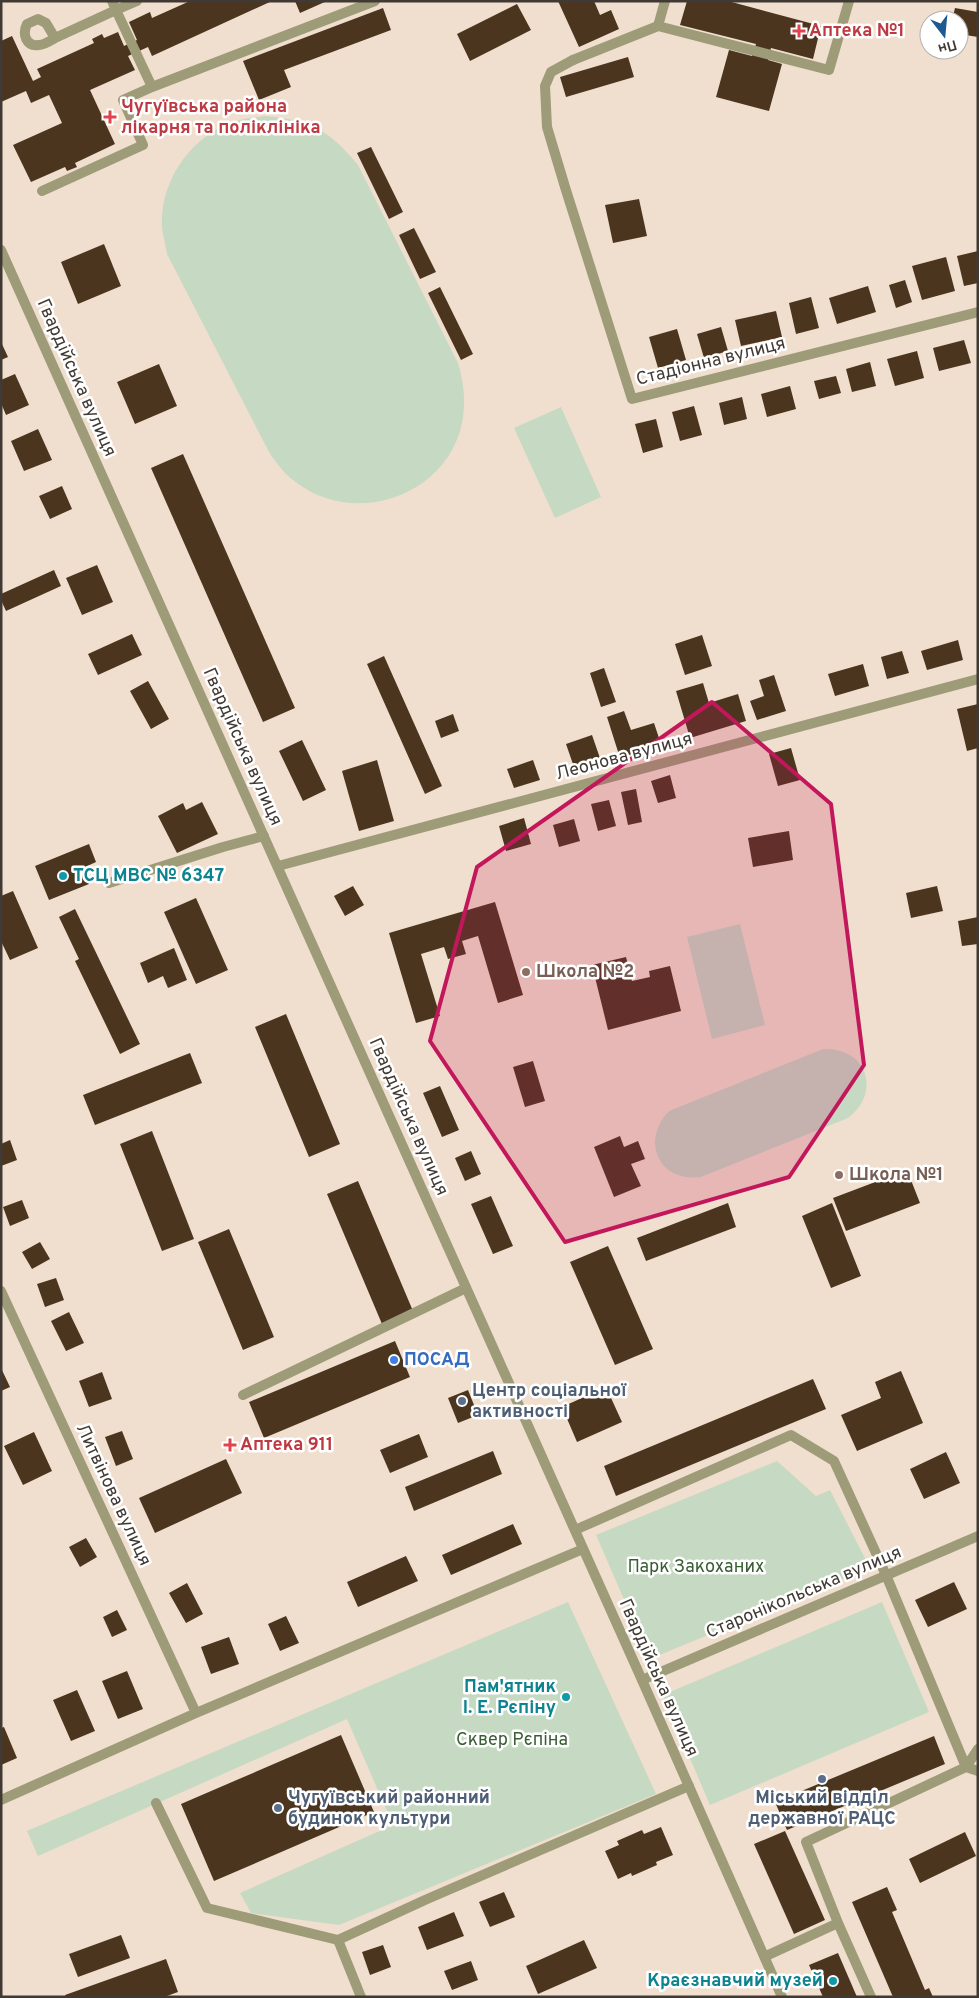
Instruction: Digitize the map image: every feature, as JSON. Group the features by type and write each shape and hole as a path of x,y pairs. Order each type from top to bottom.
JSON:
{"street":[{"path":"55,38 114,6 137,1"},
{"path":"42,191 143,145 123,100 375,1"},
{"path":"665,1 658,26 829,70 849,1"},
{"path":"114,6 152,87"},
{"name":"Стадіонна вулиця","path":"658,26 573,60 552,72 545,86 547,127 632,399 978,312"},
{"name":"Гвардійська вулиця","path":"1,250 766,1956 782,1997"},
{"name":"Леонова вулиця","path":"278,866 978,680"},
{"path":"109,883 223,846 264,836"},
{"path":"243,1395 466,1288"},
{"name":"Литвінова вулиця","path":"1,1291 196,1713"},
{"path":"575,1530 792,1435 834,1461 886,1575 966,1767 978,1771"},
{"name":"Старонікольська вулиця","path":"642,1680 978,1536"},
{"path":"1,1800 196,1713 583,1549"},
{"path":"871,1997 838,1923 806,1842 966,1767 978,1749"},
{"path":"156,1803 207,1908 338,1940 425,1900 689,1786"},
{"path":"766,1956 838,1923"},
{"path":"338,1940 361,1997"}],"highlighted area":[{"path":"712,702 831,804 864,1065 789,1177 565,1242 430,1041 477,867"}],"green space":[{"path":"264,116 294,120 317,128 337,143 358,165 458,363 463,385 464,408 462,423 453,448 438,469 418,486 396,497 371,503 345,502 320,496 297,483 285,473 269,452 167,254 162,228 163,210 166,193 182,162 193,148 221,127 240,120"},
{"path":"561,407 601,497 555,518 514,428"},
{"path":"740,924 765,1025 712,1039 687,937"},
{"path":"823,1049 838,1050 850,1055 859,1063 865,1073 867,1084 865,1096 848,1118 701,1177 686,1177 674,1173 665,1167 658,1157 655,1147 656,1135 660,1123 669,1111"},
{"name":"Парк Закоханих","path":"777,1461 816,1496 830,1490 870,1568 650,1659 596,1535"},
{"name":"Сквер Рєпіна","path":"568,1602 656,1794 339,1925 251,1913 240,1893 393,1825 347,1719 38,1856 27,1831"},
{"path":"882,1602 929,1712 710,1805 663,1695"}],"building":[{"path":"190,1 272,1 152,56 148,47 128,56 135,70 90,90 115,144 75,163 77,167 67,171 65,167 31,182 13,145 62,123 49,95 31,103 26,91 1,102 1,41 12,36 33,81 41,77 37,69 94,43 92,39 102,34 104,38 118,32 124,46 137,40 129,22 150,12 152,18"},
{"path":"295,1 327,1 300,13"},
{"path":"558,1 594,1 600,15 611,10 619,29 579,47"},
{"path":"687,1 728,1 821,26 813,59 771,48 768,60 782,64 769,111 716,97 729,50 752,56 756,44 680,25"},
{"path":"517,4 531,30 470,61 457,34"},
{"path":"383,8 391,30 284,70 291,87 259,100 243,61"},
{"path":"969,10 978,12 978,37 969,36"},
{"path":"628,57 634,77 566,97 560,77"},
{"path":"371,147 403,212 389,219 357,153"},
{"path":"639,199 647,236 613,243 605,205"},
{"path":"414,228 436,272 420,279 399,235"},
{"path":"104,244 121,286 78,304 61,262"},
{"path":"978,251 978,283 964,286 957,256"},
{"path":"946,257 955,291 922,300 912,266"},
{"path":"905,280 912,302 896,308 889,285"},
{"path":"868,286 876,312 837,324 829,298"},
{"path":"440,287 473,354 461,360 428,293"},
{"path":"811,297 819,328 796,334 789,303"},
{"path":"776,311 782,337 741,346 735,320"},
{"path":"721,327 728,351 704,358 697,334"},
{"path":"677,329 686,360 658,368 649,337"},
{"path":"964,340 971,363 939,371 933,348"},
{"path":"1,342 8,357 1,360"},
{"path":"917,351 924,378 895,386 887,359"},
{"path":"870,362 876,386 852,392 846,369"},
{"path":"159,364 177,406 135,424 117,382"},
{"path":"15,374 29,405 6,415 1,403 1,380"},
{"path":"836,376 841,393 819,399 814,381"},
{"path":"790,386 796,409 767,417 761,394"},
{"path":"742,397 747,419 724,425 719,403"},
{"path":"694,406 702,435 680,441 672,412"},
{"path":"656,419 663,447 643,453 635,424"},
{"path":"38,429 52,460 24,471 11,441"},
{"path":"183,454 295,708 263,722 151,468"},
{"path":"62,486 72,509 50,519 39,496"},
{"path":"97,565 113,602 82,615 66,578"},
{"path":"54,570 61,586 6,611 1,600 1,594"},
{"path":"132,634 142,655 98,675 88,654"},
{"path":"702,635 712,666 685,675 675,644"},
{"path":"958,640 963,660 927,670 921,651"},
{"path":"902,651 909,673 887,679 881,657"},
{"path":"384,656 442,786 425,794 367,664"},
{"path":"863,664 869,686 835,696 828,674"},
{"path":"604,668 616,702 601,707 590,673"},
{"path":"774,675 786,711 757,720 750,701 764,696 759,680"},
{"path":"148,681 169,719 151,729 130,691"},
{"path":"703,683 709,703 738,694 746,721 690,738 676,691"},
{"path":"978,704 978,748 967,751 957,709"},
{"path":"624,711 631,730 654,723 661,744 620,758 607,717"},
{"path":"453,714 459,731 441,738 435,721"},
{"path":"592,735 601,761 575,770 566,744"},
{"path":"302,740 326,790 303,801 279,751"},
{"path":"791,748 800,780 778,786 769,754"},
{"path":"377,760 394,821 359,831 342,771"},
{"path":"533,760 540,780 514,788 507,769"},
{"path":"670,775 676,798 658,803 651,781"},
{"path":"636,789 642,822 628,825 621,792"},
{"path":"609,800 616,826 598,831 591,804"},
{"path":"202,802 218,834 177,853 158,816 183,803 186,810"},
{"path":"524,818 531,844 506,851 499,826"},
{"path":"574,819 580,841 559,847 553,825"},
{"path":"789,831 793,860 753,867 748,838"},
{"name":"ТСЦ МВС № 6347","path":"89,844 96,862 83,868 89,884 49,900 35,866"},
{"path":"353,886 364,905 345,916 334,896"},
{"path":"937,886 943,911 911,918 906,893"},
{"path":"13,891 38,948 10,960 1,941 1,896"},
{"path":"196,898 228,970 196,984 164,912"},
{"path":"495,902 523,995 498,1003 478,936 462,941 466,954 448,959 444,947 421,954 440,1016 416,1023 389,933"},
{"path":"75,909 140,1044 120,1054 75,961 79,959 59,917"},
{"path":"978,917 978,944 962,946 958,921"},
{"path":"174,948 187,980 168,988 163,976 148,983 140,963"},
{"path":"626,957 632,981 650,977 649,971 670,966 681,1011 608,1030 592,965"},
{"path":"286,1014 340,1144 309,1157 255,1027"},
{"path":"190,1053 202,1083 95,1125 83,1095"},
{"path":"533,1061 545,1101 525,1107 513,1067"},
{"path":"440,1086 459,1130 442,1137 423,1093"},
{"path":"152,1131 194,1239 162,1251 120,1144"},
{"path":"620,1136 624,1147 638,1141 645,1159 631,1164 641,1186 614,1197 594,1147"},
{"path":"10,1140 17,1160 1,1166 1,1144"},
{"path":"471,1151 481,1174 465,1181 455,1158"},
{"path":"907,1170 920,1203 846,1231 833,1198"},
{"path":"358,1181 413,1311 382,1324 327,1194"},
{"path":"491,1196 513,1246 493,1254 471,1204"},
{"path":"22,1200 29,1218 10,1226 3,1207"},
{"path":"728,1203 736,1227 646,1261 637,1238"},
{"path":"832,1203 861,1276 831,1288 802,1216"},
{"path":"229,1229 274,1337 243,1350 198,1242"},
{"path":"40,1242 50,1259 32,1269 22,1252"},
{"path":"608,1246 653,1349 615,1365 570,1262"},
{"path":"56,1278 64,1300 45,1307 37,1284"},
{"path":"69,1312 84,1343 66,1351 51,1321"},
{"path":"395,1341 410,1377 264,1438 249,1402"},
{"path":"1,1368 10,1387 1,1391"},
{"path":"901,1371 923,1423 857,1451 841,1415 881,1398 875,1382"},
{"path":"102,1372 112,1399 89,1407 79,1381"},
{"path":"813,1379 826,1409 616,1496 604,1466"},
{"path":"606,1387 622,1422 577,1442 562,1407"},
{"path":"468,1390 478,1415 458,1423 448,1398"},
{"path":"122,1431 133,1459 116,1466 105,1437"},
{"path":"34,1432 52,1471 23,1485 4,1446"},
{"path":"419,1434 428,1457 390,1473 380,1450"},
{"path":"493,1451 502,1474 414,1511 405,1487"},
{"path":"946,1452 960,1483 924,1499 910,1469"},
{"path":"226,1459 242,1493 155,1533 139,1498"},
{"path":"513,1524 522,1544 451,1575 442,1555"},
{"path":"86,1538 97,1557 80,1567 69,1547"},
{"path":"406,1556 418,1581 358,1607 347,1582"},
{"path":"954,1582 967,1609 928,1627 915,1600"},
{"path":"187,1583 203,1614 186,1623 169,1593"},
{"path":"117,1610 127,1630 112,1637 103,1617"},
{"path":"286,1616 299,1643 280,1651 268,1624"},
{"path":"229,1637 239,1664 211,1674 201,1647"},
{"path":"127,1671 143,1709 118,1719 102,1681"},
{"path":"77,1690 95,1731 71,1741 53,1700"},
{"path":"4,1727 17,1758 1,1765 1,1728"},
{"name":"Чугуївський районний будинок культури","path":"341,1735 374,1812 214,1881 181,1804"},
{"path":"934,1736 945,1764 787,1830 775,1802"},
{"path":"661,1827 673,1855 656,1862 657,1865 632,1876 631,1873 618,1879 605,1851 619,1845 617,1841 642,1830 644,1834"},
{"path":"785,1831 825,1920 794,1934 754,1844"},
{"path":"965,1832 976,1856 920,1883 909,1859"},
{"path":"887,1887 897,1910 892,1912 925,1990 929,1988 933,1997 893,1997 852,1902"},
{"path":"504,1892 515,1917 490,1927 479,1902"},
{"path":"454,1912 464,1936 427,1950 418,1927"},
{"path":"121,1935 130,1958 78,1977 69,1954"},
{"path":"584,1940 597,1968 538,1994 526,1966"},
{"path":"383,1945 391,1967 370,1975 362,1952"},
{"name":"Краєзнавчий музей","path":"838,1953 857,1997 823,1997 809,1965"},
{"path":"166,1959 178,1992 164,1997 66,1997 65,1995"},
{"path":"471,1961 478,1980 452,1990 444,1971"}],"place":[{"name":"Аптека №1","path":"799,31"},
{"name":"Чугуївська района лікарня та поліклініка","path":"110,117"},
{"name":"ТСЦ МВС № 6347","path":"63,876"},
{"name":"Школа №2","path":"526,972"},
{"name":"Школа №1","path":"839,1175"},
{"name":"ПОСАД","path":"394,1360"},
{"name":"Центр соціальної активності","path":"462,1401"},
{"name":"Аптека 911","path":"230,1445"},
{"name":"Пам'ятник І. Е. Рєпіну","path":"566,1697"},
{"name":"Міський відділ державної РАЦС","path":"822,1779"},
{"name":"Чугуївський районний будинок культури","path":"278,1808"},
{"name":"Краєзнавчий музей","path":"833,1981"}]}
